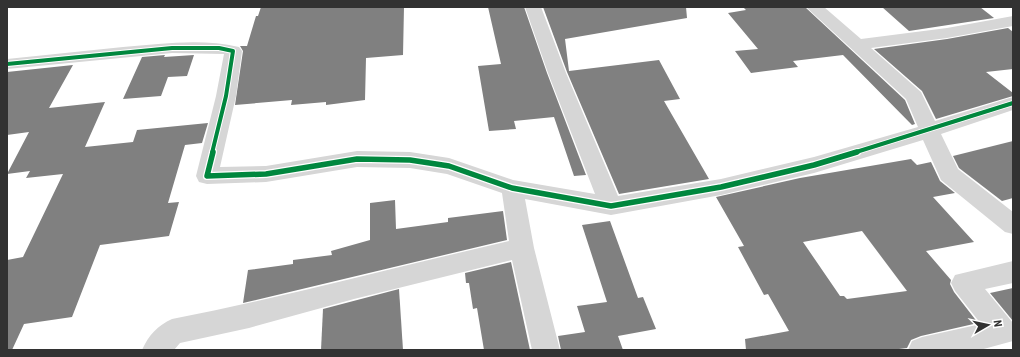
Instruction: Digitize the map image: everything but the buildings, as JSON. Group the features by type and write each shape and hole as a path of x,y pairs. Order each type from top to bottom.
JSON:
{"street":[{"path":"533,7 557,73 611,206"},
{"path":"814,7 914,96 928,131 949,174 1009,218"},
{"path":"857,46 947,33 1013,21"},
{"path":"7,64 172,48 219,48 233,51 226,96 207,176 266,174 357,159 410,160 449,166 512,188 611,206 729,185 814,165 928,131 1013,103"},
{"path":"512,188 522,248 546,350"},
{"path":"165,344 249,316 354,288 522,248"},
{"path":"922,350 977,344 1003,332 964,283 1013,272"}],"cycle path":[{"path":"7,64 172,48 219,48 233,51 226,96 207,176 266,174 357,159 410,160 449,166 512,188 611,206 721,187 814,165 928,131 1013,103"}]}
